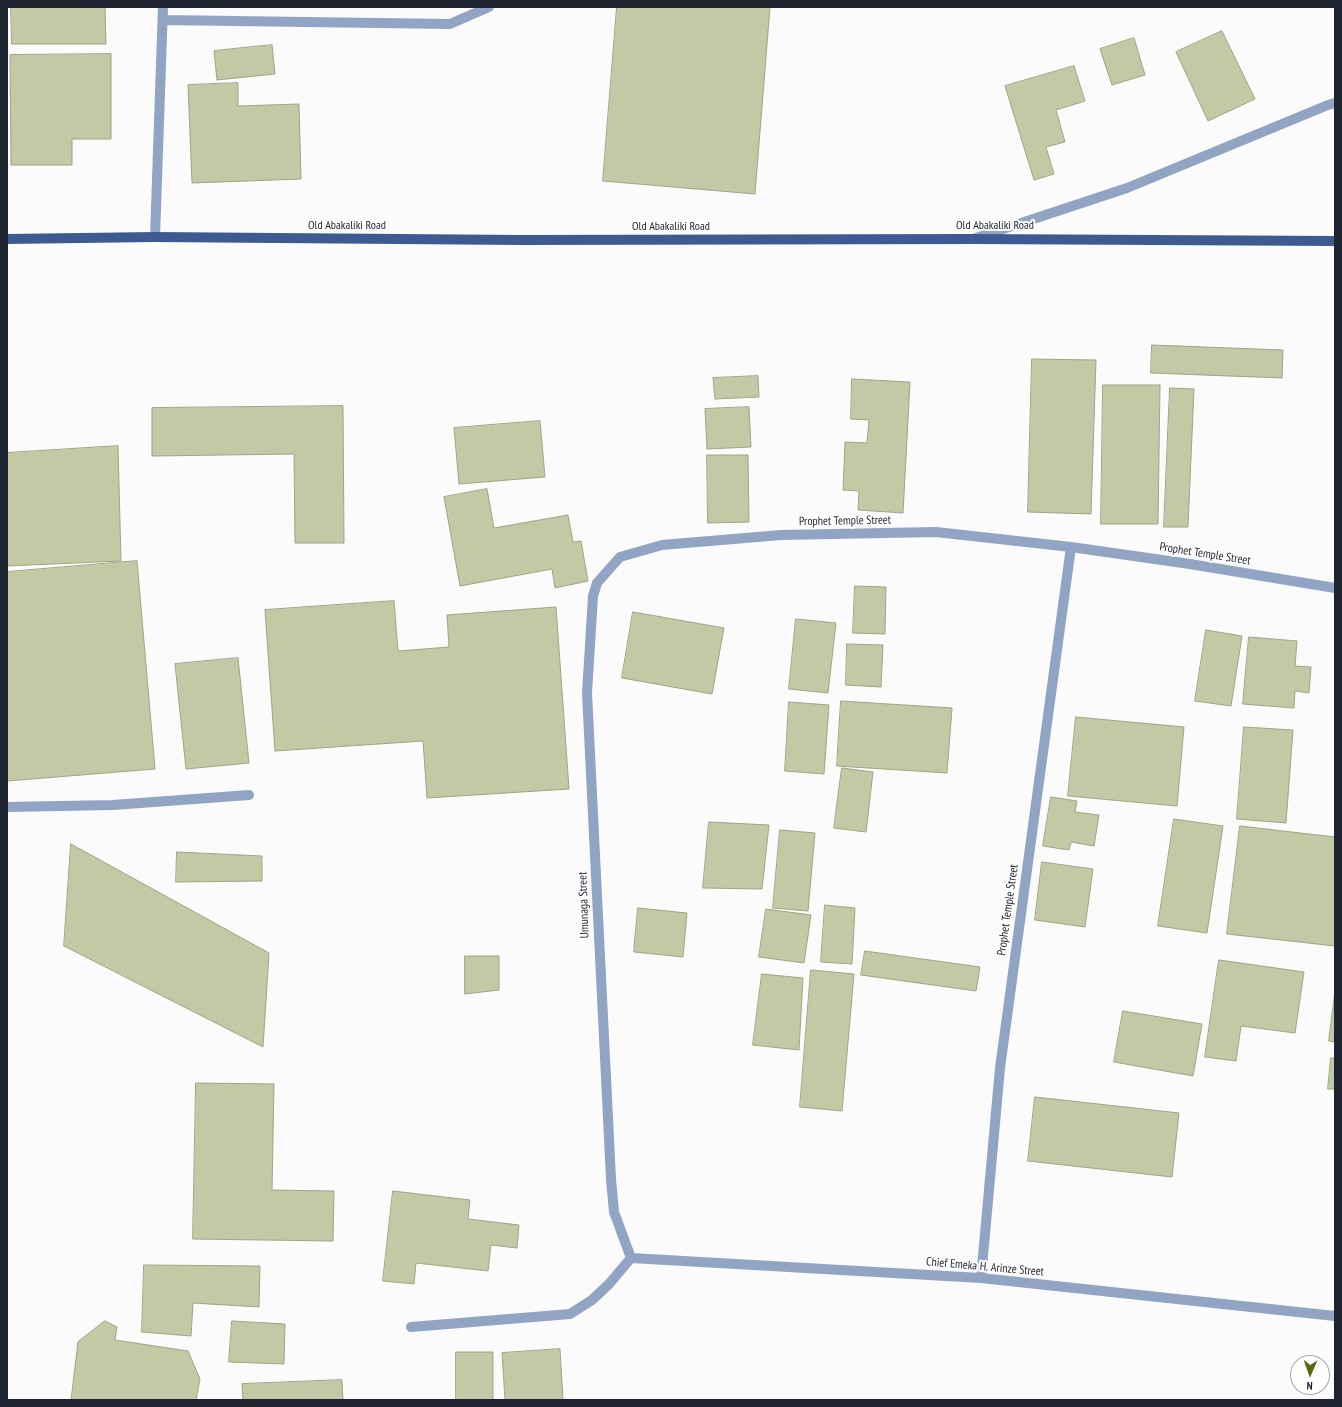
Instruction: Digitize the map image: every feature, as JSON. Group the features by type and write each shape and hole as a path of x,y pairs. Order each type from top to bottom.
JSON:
{"main road":[{"name":"Old Abakaliki Road","path":"7,239 155,237 521,240 974,239 1335,241"}],"street":[{"path":"155,237 163,7"},
{"path":"163,20 450,24 489,7"},
{"path":"974,239 1127,188 1335,103"},
{"name":"Prophet Temple Street","path":"620,557 662,545 781,535 936,532 1071,547 1190,564 1335,588"},
{"name":"Prophet Temple Street","path":"981,1278 1000,1068 1071,547"},
{"name":"Umunaga Street","path":"620,557 597,583 593,596 587,693 611,1179 614,1212 631,1258"},
{"path":"7,807 113,804 249,795"},
{"path":"411,1327 570,1314 592,1300 609,1284 631,1258"},
{"name":"Chief Emeka H. Arinze Street","path":"631,1258 981,1278 1335,1316"}],"building":[{"path":"11,7 105,7 106,44 12,44"},
{"path":"617,7 770,7 755,194 603,181"},
{"path":"1222,31 1255,99 1208,121 1176,52"},
{"path":"1134,38 1145,75 1112,85 1100,49"},
{"path":"272,45 275,74 217,80 214,51"},
{"path":"111,54 111,139 72,139 72,165 11,165 10,55"},
{"path":"1074,66 1085,101 1056,110 1065,142 1046,147 1054,174 1034,180 1005,86"},
{"path":"238,83 238,106 299,104 301,179 192,183 188,85"},
{"path":"1152,345 1283,350 1282,378 1151,373"},
{"path":"1032,359 1096,360 1091,514 1028,512"},
{"path":"758,376 759,397 715,399 713,378"},
{"path":"852,379 910,382 903,513 858,510 859,491 843,490 845,442 867,443 869,420 851,419"},
{"path":"1103,385 1160,385 1158,524 1101,524"},
{"path":"1170,388 1194,389 1188,527 1164,527"},
{"path":"343,406 344,543 295,543 294,454 152,456 152,408"},
{"path":"749,407 751,447 707,449 705,409"},
{"path":"540,421 545,477 459,484 454,428"},
{"path":"118,446 121,561 7,566 7,453"},
{"path":"707,455 748,455 749,522 708,523"},
{"path":"487,489 494,528 568,515 573,542 581,541 588,581 555,588 552,569 460,586 444,497"},
{"path":"137,561 155,769 7,781 7,572"},
{"path":"855,586 886,587 885,634 853,633"},
{"path":"394,601 398,651 449,647 447,615 556,607 569,789 427,798 423,741 275,751 265,610"},
{"path":"633,612 724,628 712,694 622,678"},
{"path":"796,619 836,623 828,693 789,689"},
{"path":"1206,630 1242,636 1231,706 1195,701"},
{"path":"1249,637 1297,641 1295,666 1311,667 1309,693 1295,691 1294,708 1243,704"},
{"path":"847,644 883,645 881,687 846,685"},
{"path":"238,658 249,763 186,769 175,664"},
{"path":"841,701 952,708 947,773 837,766"},
{"path":"789,702 829,705 824,774 785,771"},
{"path":"1076,717 1184,727 1177,806 1068,796"},
{"path":"1244,727 1293,730 1286,823 1237,819"},
{"path":"842,768 873,772 866,832 834,828"},
{"path":"1051,797 1077,801 1075,812 1099,815 1094,846 1071,842 1069,850 1043,846"},
{"path":"1174,819 1223,826 1207,933 1158,926"},
{"path":"709,822 769,825 762,889 703,888"},
{"path":"1240,826 1335,837 1335,946 1227,934"},
{"path":"780,830 815,833 808,911 773,908"},
{"path":"71,844 269,953 263,1047 64,946"},
{"path":"177,852 262,856 262,881 176,882"},
{"path":"1042,862 1093,869 1085,927 1035,920"},
{"path":"825,905 855,908 852,964 821,962"},
{"path":"638,908 687,913 683,957 634,952"},
{"path":"766,909 811,915 804,963 759,957"},
{"path":"865,951 980,967 976,991 861,975"},
{"path":"465,956 499,956 499,990 465,994"},
{"path":"1219,960 1304,972 1295,1033 1241,1026 1236,1061 1205,1057"},
{"path":"811,970 854,974 842,1111 800,1107"},
{"path":"762,974 803,978 799,1050 753,1045"},
{"path":"1335,991 1335,1042 1329,1041"},
{"path":"1123,1011 1202,1024 1193,1076 1114,1062"},
{"path":"1331,1058 1335,1058 1335,1089 1328,1089"},
{"path":"196,1083 274,1084 272,1190 334,1191 333,1241 193,1239"},
{"path":"1035,1097 1179,1113 1172,1177 1028,1161"},
{"path":"393,1191 470,1200 468,1219 519,1225 517,1248 491,1245 488,1271 416,1263 414,1284 383,1281"},
{"path":"144,1265 260,1266 259,1307 193,1303 191,1336 142,1332"},
{"path":"105,1321 117,1327 115,1340 188,1351 200,1379 196,1400 71,1400 78,1342"},
{"path":"232,1321 285,1324 284,1364 229,1362"},
{"path":"560,1349 563,1400 505,1400 502,1353"},
{"path":"456,1352 493,1352 493,1400 456,1400"},
{"path":"342,1380 343,1400 243,1400 242,1384"}]}
